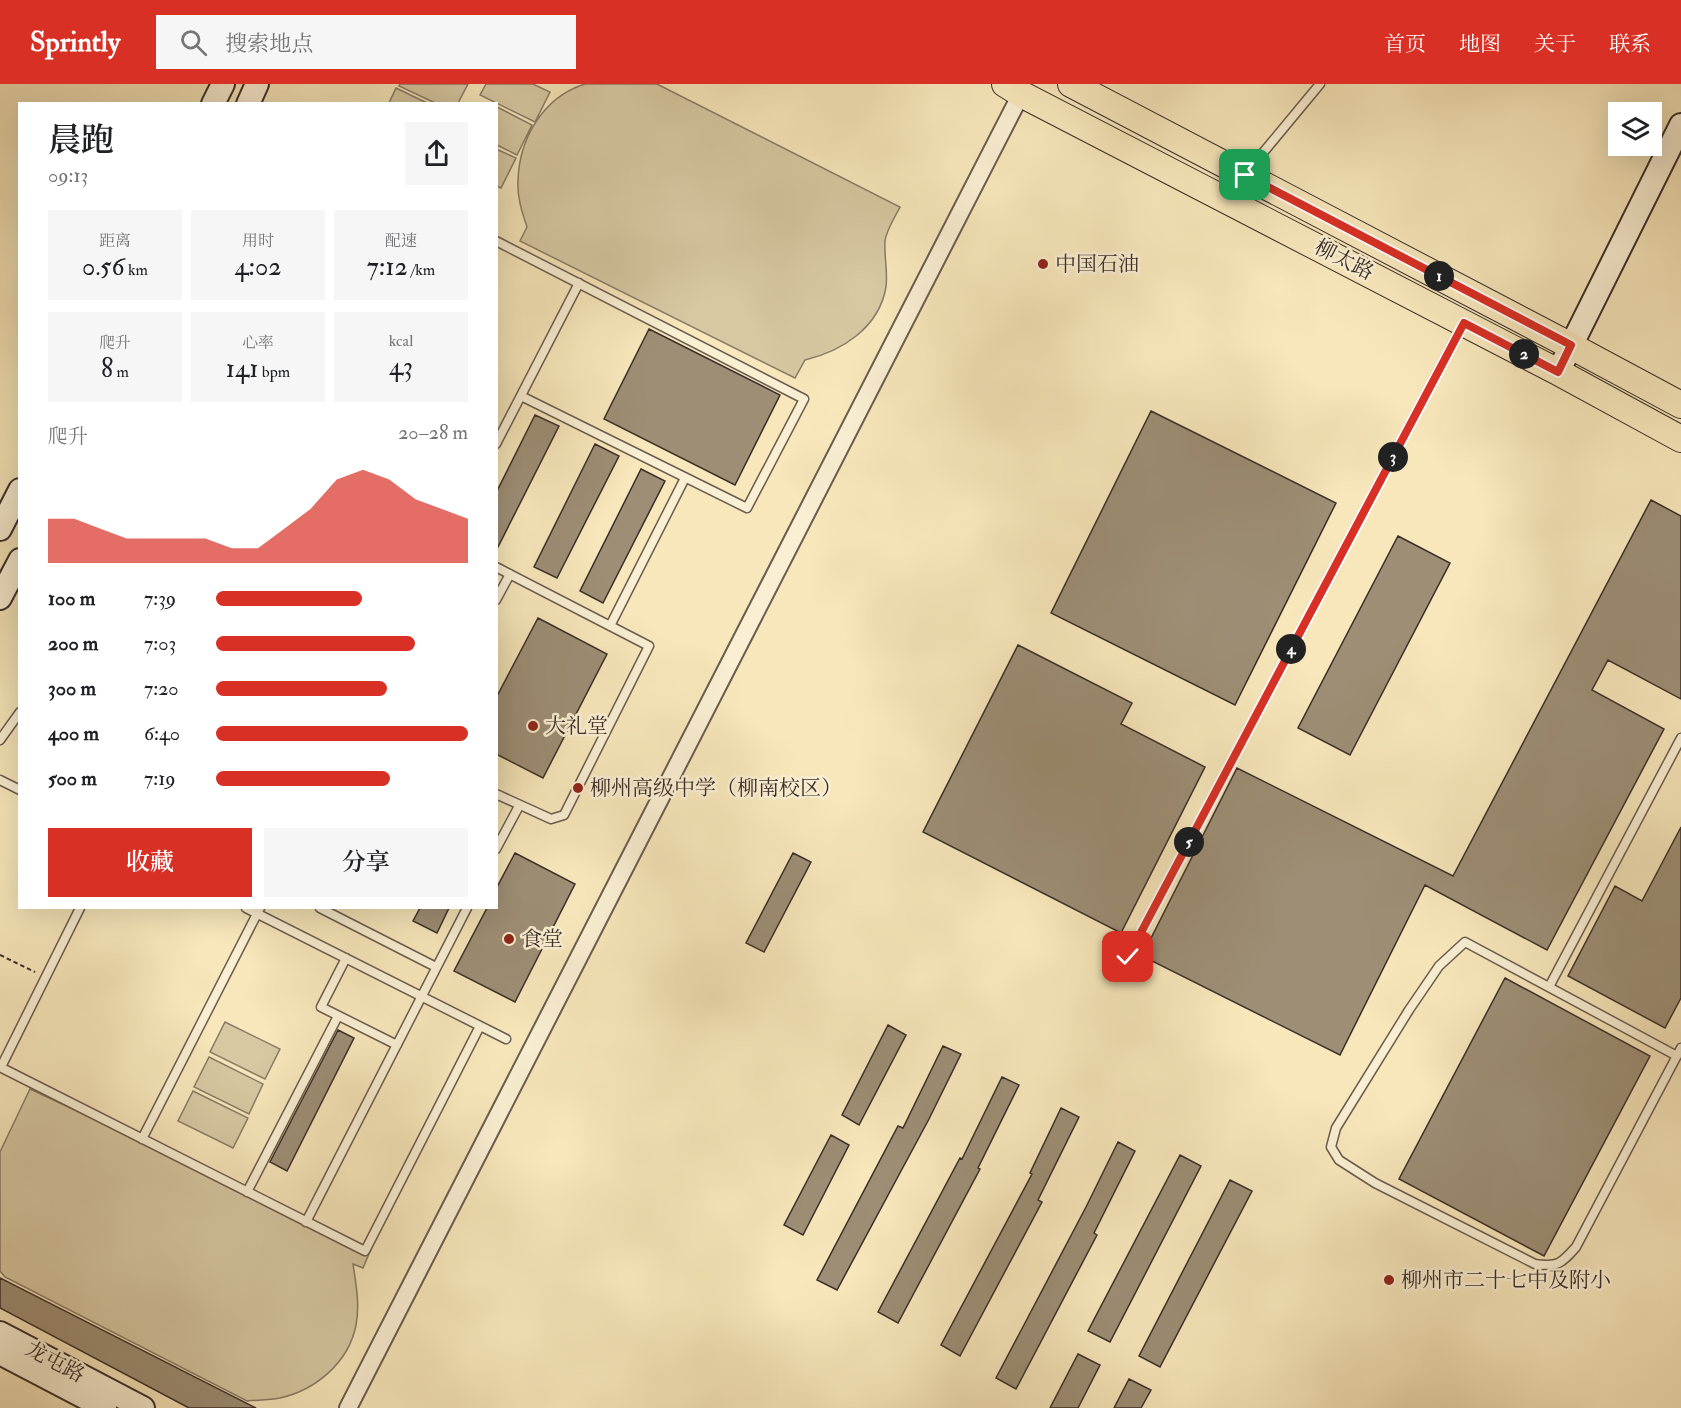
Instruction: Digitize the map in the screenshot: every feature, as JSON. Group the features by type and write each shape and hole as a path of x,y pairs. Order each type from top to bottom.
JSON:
{"main road":[{"path":"214,102 223,84"},
{"path":"249,102 257,84"},
{"name":"柳太路","path":"1071,84 1571,345 1681,405"},
{"name":"柳太路","path":"1013,89 1558,372 1681,439"},
{"path":"1558,372 1681,125"},
{"path":"0,529 18,494"},
{"path":"0,598 18,564"},
{"name":"龙屯路","path":"0,1333 142,1408"},
{"name":"龙屯路","path":"0,1353 105,1408"}],"street":[{"path":"348,1408 1013,89"}],"lane":[{"path":"1245,175 1320,84"},
{"path":"498,242 804,399 747,508 521,396"},
{"path":"498,440 579,283"},
{"path":"1128,957 1464,323"},
{"path":"610,626 685,478"},
{"path":"498,568 650,646 564,814 551,819 498,795"},
{"path":"498,596 510,574"},
{"path":"0,740 18,715"},
{"path":"1549,987 1681,738"},
{"path":"0,780 18,789"},
{"path":"498,845 519,806"},
{"path":"79,909 0,1067 365,1251 480,1026"},
{"path":"322,909 436,967"},
{"path":"306,1222 466,909"},
{"path":"142,1139 258,910 346,958 507,1039"},
{"path":"1465,942 1679,1052 1576,1247 1563,1262 1552,1266 1535,1264 1375,1183 1339,1160 1331,1147 1336,1128 1409,1010 1439,966 1465,942"},
{"path":"346,958 321,1007 397,1045"},
{"path":"247,1192 338,1016"}],"path":[{"path":"0,955 45,977"}],"shaded area":[{"path":"400,84 468,84 459,102 433,102 399,86"},
{"path":"486,84 533,84 550,92 535,122 480,95"},
{"path":"585,84 657,84 900,207 886,237 886,287 882,302 867,326 845,344 805,360 795,378 520,241 527,227 519,199 519,165 529,135 546,109 570,90"},
{"path":"396,88 425,102 389,102"},
{"path":"498,108 532,125 517,155 498,146"},
{"path":"498,150 516,158 501,188 498,186"},
{"path":"225,1022 280,1049 265,1079 210,1052"},
{"path":"209,1057 263,1084 249,1114 194,1087"},
{"path":"30,1089 371,1249 363,1268 353,1264 358,1310 356,1325 346,1351 329,1372 318,1381 293,1394 276,1399 247,1401 5,1277 0,1271 0,1152"},
{"path":"193,1091 248,1118 233,1148 178,1121"}],"building":[{"path":"649,329 780,395 735,485 604,419"},
{"path":"1151,411 1336,503 1235,705 1051,613"},
{"path":"535,415 559,426 498,547 498,489"},
{"path":"595,444 619,456 557,578 534,567"},
{"path":"641,469 665,481 603,603 580,591"},
{"path":"1651,500 1681,516 1681,699 1608,660 1592,690 1664,729 1547,950 1425,885 1340,1055 1142,956 1237,768 1453,876"},
{"path":"1398,536 1450,563 1350,755 1298,728"},
{"name":"大礼堂","path":"538,618 607,654 543,778 498,755 498,694"},
{"path":"1018,645 1132,703 1121,724 1205,767 1121,933 923,832"},
{"path":"1681,827 1681,998 1665,1028 1568,976 1615,886 1642,901"},
{"name":"食堂","path":"515,853 575,884 515,1002 454,971 486,909 498,909 498,885"},
{"path":"793,853 811,862 764,952 746,943"},
{"path":"419,909 449,909 437,933 413,921"},
{"path":"1505,978 1650,1056 1544,1256 1399,1179"},
{"path":"888,1025 906,1035 859,1125 842,1115"},
{"path":"338,1030 354,1038 287,1171 270,1162"},
{"path":"943,1046 961,1054 929,1119 837,1290 817,1280 898,1126 903,1128"},
{"path":"1002,1077 1019,1085 978,1168 980,1169 898,1323 878,1312 960,1158 962,1159"},
{"path":"1061,1108 1079,1117 1038,1200 1042,1202 960,1356 941,1345 1032,1174 1030,1173"},
{"path":"831,1135 849,1145 803,1235 784,1225"},
{"path":"1118,1142 1135,1151 1094,1233 1097,1235 1016,1389 996,1378"},
{"path":"1180,1155 1201,1166 1110,1342 1088,1331"},
{"path":"1230,1180 1252,1191 1160,1367 1139,1356"},
{"path":"0,1278 256,1408 189,1408 0,1308"},
{"path":"1078,1354 1100,1365 1078,1408 1050,1408"},
{"path":"1129,1379 1151,1390 1141,1408 1114,1408"}],"place":[{"name":"中国石油","path":"1043,264"},
{"name":"大礼堂","path":"533,726"},
{"name":"柳州高级中学（柳南校区）","path":"578,788"},
{"name":"食堂","path":"509,939"},
{"name":"柳州市二十七中及附小","path":"1389,1280"}],"route":[{"path":"1128,957 1464,323 1558,372 1571,345 1245,175"}]}
